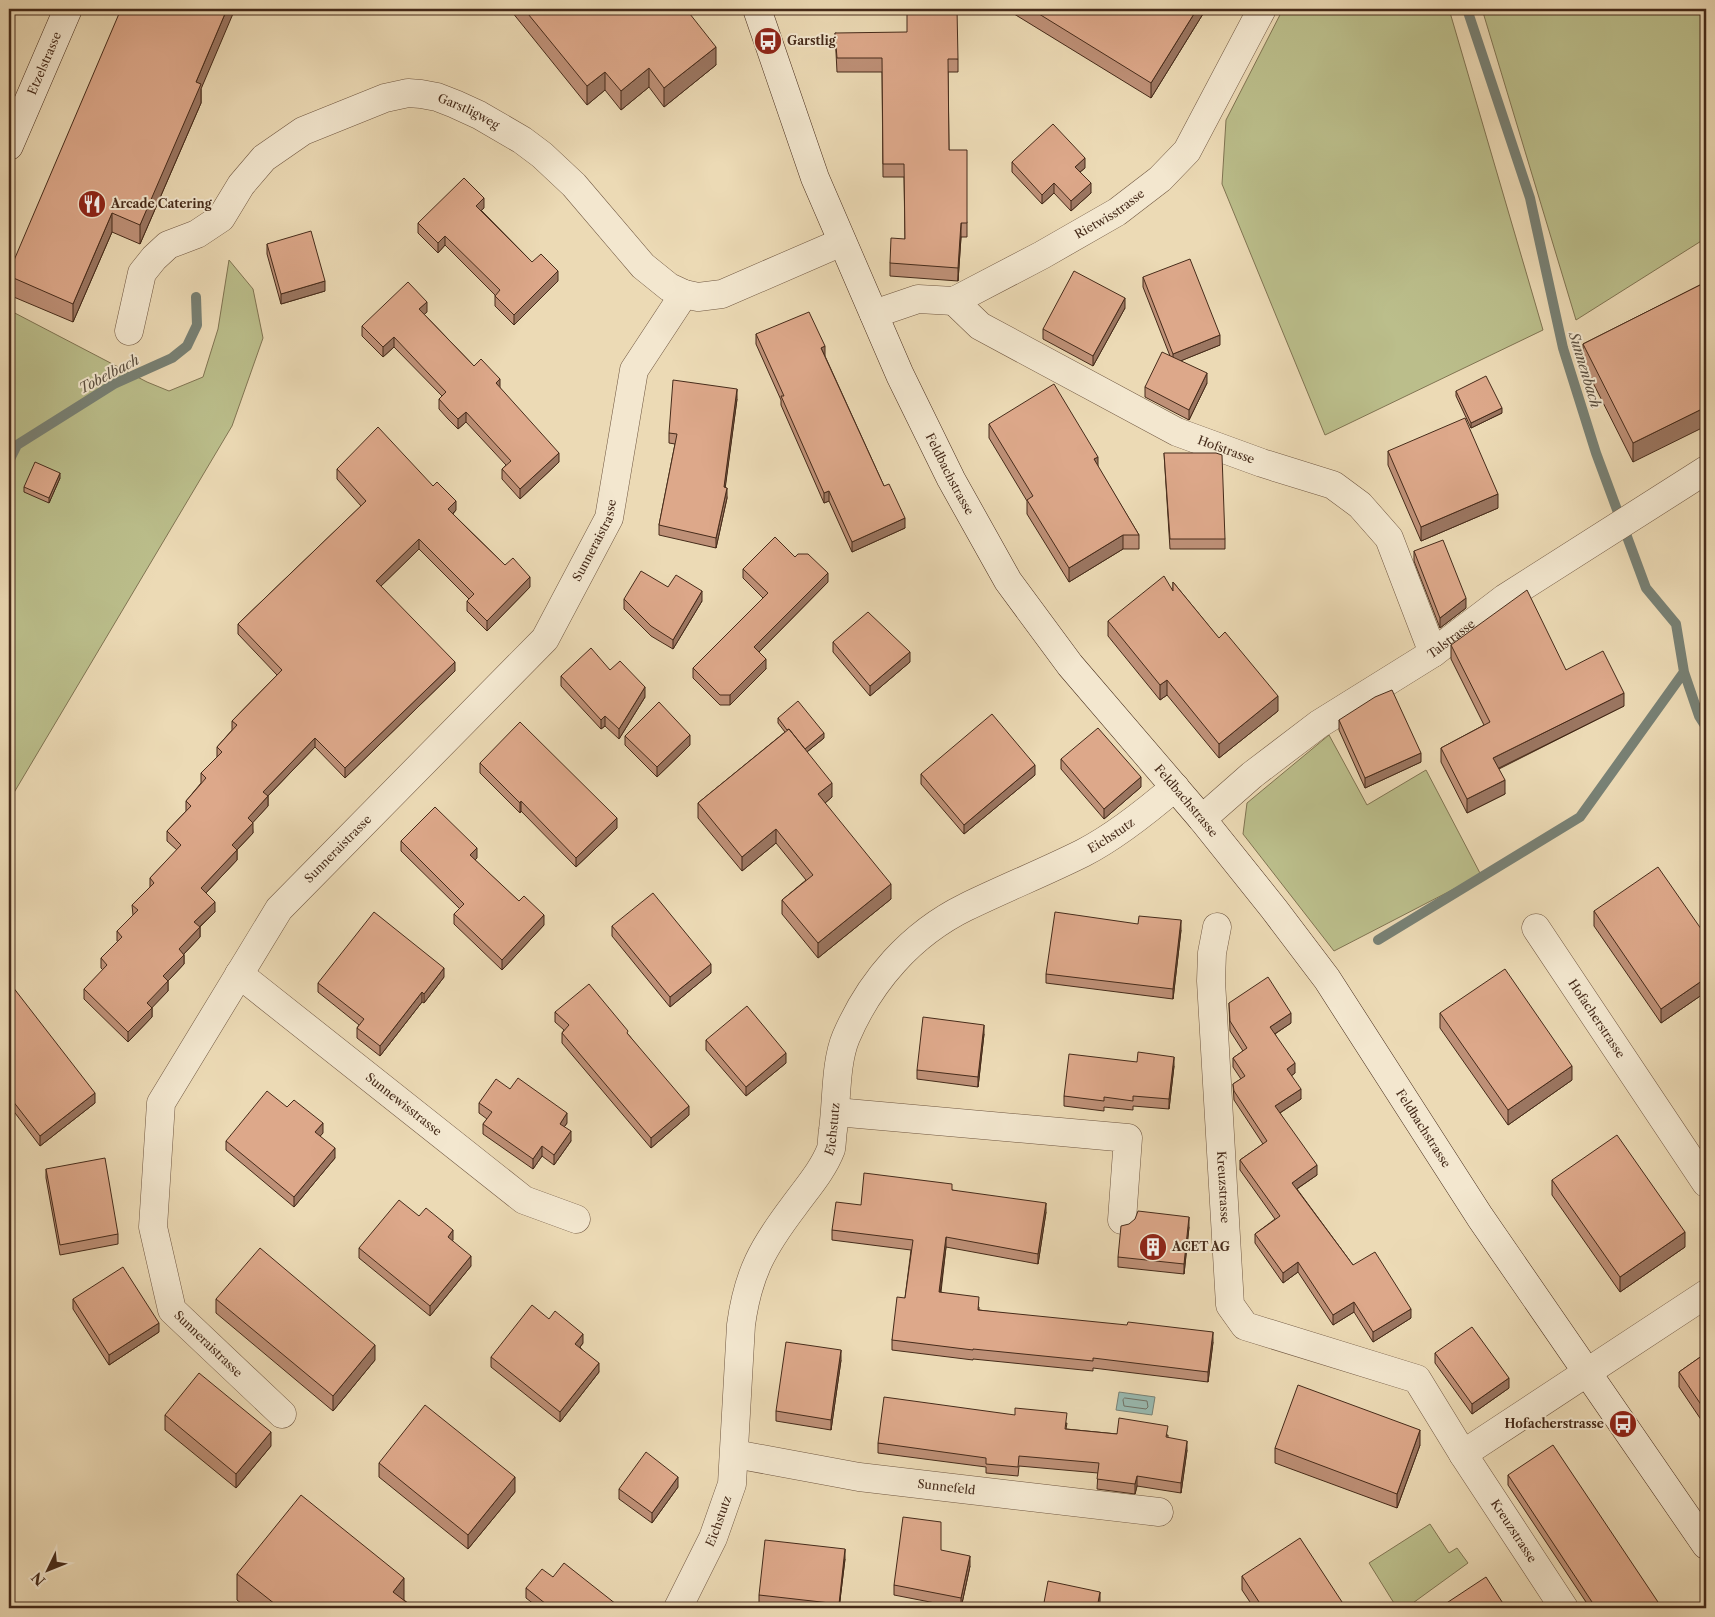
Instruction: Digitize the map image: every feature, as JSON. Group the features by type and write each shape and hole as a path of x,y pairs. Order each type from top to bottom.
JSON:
{"street":[{"name":"Etzelstrasse","path":"9,146 68,9"},
{"name":"Feldbachstrasse","path":"757,9 815,178 907,391 951,480 1008,581 1070,666 1202,819 1274,908 1327,979 1480,1217 1706,1545"},
{"name":"Rietwisstrasse","path":"954,301 1042,255 1117,212 1160,179 1187,151 1262,9"},
{"name":"Garstligweg","path":"129,331 142,273 154,258 168,246 197,234 221,218 241,185 264,158 304,131 385,98 408,93 421,94 446,101 479,115 522,140 542,155 574,185 644,266 669,288 684,294 698,297 722,294 842,242"},
{"name":"Sunneraistrasse","path":"282,1414 172,1310 153,1227 161,1103 279,908 545,639 609,518 634,370 684,294"},
{"path":"874,314 918,299 954,301"},
{"name":"Hofstrasse","path":"954,301 980,326 1177,432 1262,463 1333,485 1360,505 1389,538 1433,653"},
{"name":"Talstrasse","path":"1202,819 1252,775 1319,724 1433,653 1505,598 1706,470"},
{"name":"Eichstutz","path":"678,1608 713,1538 732,1484 741,1325 750,1278 762,1251 816,1176 831,1149 838,1075 845,1040 860,1009 880,978 905,949 933,927 965,907 1084,852 1128,824 1175,787"},
{"name":"Kreuzstrasse","path":"1217,927 1212,953 1211,981 1230,1304 1245,1326 1417,1379 1463,1454 1564,1608"},
{"name":"Hofacherstrasse","path":"1536,928 1706,1183"},
{"name":"Sunnewisstrasse","path":"240,974 524,1200 576,1219"},
{"path":"836,1112 1128,1138 1122,1220"},
{"path":"1463,1454 1706,1294"},
{"name":"Sunnefeld","path":"735,1454 859,1477 1160,1512"}],"green space":[{"path":"1283,9 1449,9 1543,330 1325,435 1222,184 1226,120"},
{"path":"1482,9 1706,9 1706,238 1576,320"},
{"path":"229,260 253,289 263,338 232,426 9,801 9,310 147,382 169,391 203,377 218,329"},
{"path":"1329,735 1367,805 1426,770 1481,875 1334,951 1243,834 1247,803"},
{"path":"1430,1524 1449,1553 1457,1548 1468,1563 1406,1608 1397,1608 1369,1563"}],"water":[{"path":"1119,1392 1155,1397 1152,1415 1116,1410"}],"building":[{"path":"121,9 227,9 196,82 201,84 140,225 112,213 73,304 9,276 9,272"},
{"path":"524,9 686,9 716,47 664,88 649,68 621,91 605,72 587,86"},
{"path":"907,9 957,9 958,59 948,59 949,150 967,150 967,223 961,223 958,268 890,263 891,238 905,239 904,164 883,164 882,58 837,58 835,33 907,32"},
{"path":"1031,9 1197,9 1151,83"},
{"path":"1053,124 1085,158 1075,167 1091,183 1071,201 1054,183 1042,195 1012,162"},
{"path":"464,178 484,198 476,206 532,262 541,254 558,271 514,315 495,296 500,290 445,236 438,243 418,223"},
{"path":"311,231 325,281 281,294 267,244"},
{"path":"1190,259 1220,335 1173,354 1143,277"},
{"path":"1074,271 1125,298 1093,356 1043,329"},
{"path":"408,282 427,302 419,309 474,366 481,359 500,379 496,383 559,453 520,489 502,469 511,461 466,412 458,419 448,409 439,399 446,392 394,337 383,347 362,326"},
{"path":"1706,282 1706,407 1633,443 1583,344"},
{"path":"809,312 825,346 821,348 884,486 889,484 905,518 852,542 829,491 824,493 756,334"},
{"path":"1162,352 1207,373 1189,410 1145,387"},
{"path":"1486,376 1502,408 1471,423 1456,391"},
{"path":"673,380 737,389 724,487 727,488 716,538 659,525 677,434 669,433"},
{"path":"1054,384 1098,457 1094,459 1139,535 1123,535 1069,568 1027,500 1033,496 989,424"},
{"path":"1465,418 1498,494 1421,527 1388,451"},
{"path":"378,427 433,486 437,482 456,501 448,509 472,533 505,565 513,558 530,577 487,621 467,601 474,594 419,539 376,581 455,662 345,768 315,738 263,792 268,796 248,818 253,823 232,845 237,850 201,888 215,902 194,922 200,927 179,949 184,955 163,976 168,981 147,1003 152,1008 128,1032 84,989 107,965 101,958 122,937 117,931 138,910 132,905 154,883 150,878 181,845 167,831 191,806 186,801 206,778 201,773 222,752 217,747 237,725 232,721 282,670 238,624 366,501 337,469"},
{"path":"1164,453 1216,453 1222,455 1225,539 1170,539"},
{"path":"35,462 60,473 49,498 24,487"},
{"path":"775,537 795,557 798,554 808,554 828,573 754,647 766,659 730,695 720,695 693,668 768,593 743,569"},
{"path":"1443,540 1466,598 1440,618 1414,551"},
{"path":"641,571 668,587 676,575 702,591 673,640 651,626 624,599"},
{"path":"1164,576 1173,591 1173,582 1219,638 1225,632 1278,696 1219,744 1167,680 1160,685 1108,621"},
{"path":"1527,590 1566,670 1603,651 1624,693 1493,758 1505,780 1467,799 1441,748 1490,722 1451,645"},
{"path":"868,612 910,652 870,686 833,642"},
{"path":"591,648 610,670 620,661 645,687 619,729 605,716 601,720 561,676"},
{"path":"1392,690 1421,753 1365,778 1339,720 1375,697"},
{"path":"798,701 824,733 805,749 778,718"},
{"path":"659,702 690,735 657,767 625,736"},
{"path":"992,714 1035,765 964,825 921,774"},
{"path":"520,722 617,818 576,858 521,801 520,803 480,763"},
{"path":"1098,728 1141,777 1104,809 1061,759"},
{"path":"789,729 832,783 818,794 891,884 818,943 782,900 813,875 776,829 742,857 698,803"},
{"path":"435,807 477,848 470,855 519,901 524,896 544,915 502,960 454,914 464,904 401,841"},
{"path":"1658,867 1706,936 1706,978 1661,1009 1594,911"},
{"path":"653,893 711,964 670,997 612,926"},
{"path":"374,912 444,968 424,994 422,992 380,1046 357,1028 364,1019 318,983"},
{"path":"1055,912 1138,924 1139,916 1181,920 1173,989 1046,974"},
{"path":"1505,969 1572,1066 1508,1110 1440,1013"},
{"path":"1268,977 1291,1013 1270,1027 1295,1063 1287,1069 1301,1089 1275,1106 1317,1165 1292,1183 1353,1265 1375,1252 1411,1309 1373,1332 1354,1302 1333,1315 1298,1262 1283,1273 1255,1234 1280,1216 1240,1160 1267,1141 1234,1091 1233,1084 1245,1076 1233,1058 1247,1048 1230,1021 1229,1003"},
{"path":"9,982 95,1093 40,1136 9,1096"},
{"path":"589,984 628,1031 627,1033 689,1106 651,1138 562,1033 569,1025 555,1012"},
{"path":"747,1006 786,1053 746,1087 706,1040"},
{"path":"923,1017 984,1025 978,1077 917,1070"},
{"path":"1138,1052 1174,1057 1169,1099 1133,1096 1133,1101 1104,1097 1104,1101 1064,1096 1069,1054 1137,1062"},
{"path":"518,1078 567,1113 560,1124 571,1131 554,1155 542,1146 533,1159 483,1124 492,1112 479,1103 496,1079 510,1089"},
{"path":"267,1091 287,1107 294,1100 323,1123 315,1132 335,1148 294,1197 226,1141"},
{"path":"1617,1135 1685,1232 1620,1277 1552,1180"},
{"path":"105,1158 118,1234 60,1245 46,1169"},
{"path":"864,1173 952,1184 952,1190 1046,1203 1038,1254 946,1237 939,1292 979,1297 978,1310 1127,1325 1128,1322 1213,1332 1208,1372 1093,1358 1093,1361 973,1350 892,1340 897,1297 905,1298 913,1240 832,1230 836,1202 861,1205"},
{"path":"399,1200 419,1216 426,1208 453,1230 448,1237 471,1256 430,1306 359,1248"},
{"name":"ACET AG","path":"1138,1211 1189,1217 1184,1264 1118,1257 1121,1226 1129,1224 1135,1219"},
{"path":"260,1248 375,1345 333,1396 216,1299"},
{"path":"123,1267 159,1323 109,1355 73,1299"},
{"path":"532,1305 549,1319 555,1311 583,1334 575,1344 599,1363 560,1412 491,1357"},
{"path":"1472,1327 1509,1378 1472,1404 1435,1353"},
{"path":"786,1342 841,1350 831,1420 776,1411"},
{"path":"1706,1353 1706,1412 1679,1372"},
{"path":"199,1373 271,1432 236,1474 165,1415"},
{"path":"1298,1385 1420,1430 1397,1494 1275,1448"},
{"path":"884,1397 1015,1415 1015,1408 1067,1413 1065,1429 1117,1434 1119,1418 1168,1426 1166,1437 1187,1441 1181,1483 1137,1476 1135,1484 1097,1479 1099,1463 1019,1456 1018,1467 986,1464 986,1458 878,1443"},
{"path":"425,1405 515,1477 468,1535 379,1463"},
{"path":"1553,1445 1662,1608 1596,1608 1508,1475"},
{"path":"646,1452 678,1477 652,1513 619,1489"},
{"path":"301,1495 404,1578 393,1592 414,1608 280,1608 237,1574"},
{"path":"903,1517 941,1522 941,1550 970,1556 961,1598 894,1585"},
{"path":"1300,1538 1346,1608 1263,1608 1242,1576"},
{"path":"765,1540 845,1549 839,1604 759,1595"},
{"path":"564,1563 621,1608 551,1608 526,1588 542,1569 553,1577"},
{"path":"1486,1577 1506,1608 1439,1608"},
{"path":"1048,1581 1100,1592 1097,1608 1043,1608"}],"waterway":[{"name":"Sunnenbach","path":"1467,9 1530,198 1563,348 1596,453 1646,588 1676,624 1684,672 1699,716 1706,727"},
{"name":"Tobelbach","path":"9,461 17,445 114,384 172,358 187,346 197,325 196,297"},
{"path":"1378,940 1580,817 1684,672"}],"place":[{"name":"Garstlig","path":"768,41"},
{"name":"Arcade Catering","path":"92,204"},
{"name":"ACET AG","path":"1153,1247"},
{"name":"Hofacherstrasse","path":"1623,1424"}]}
